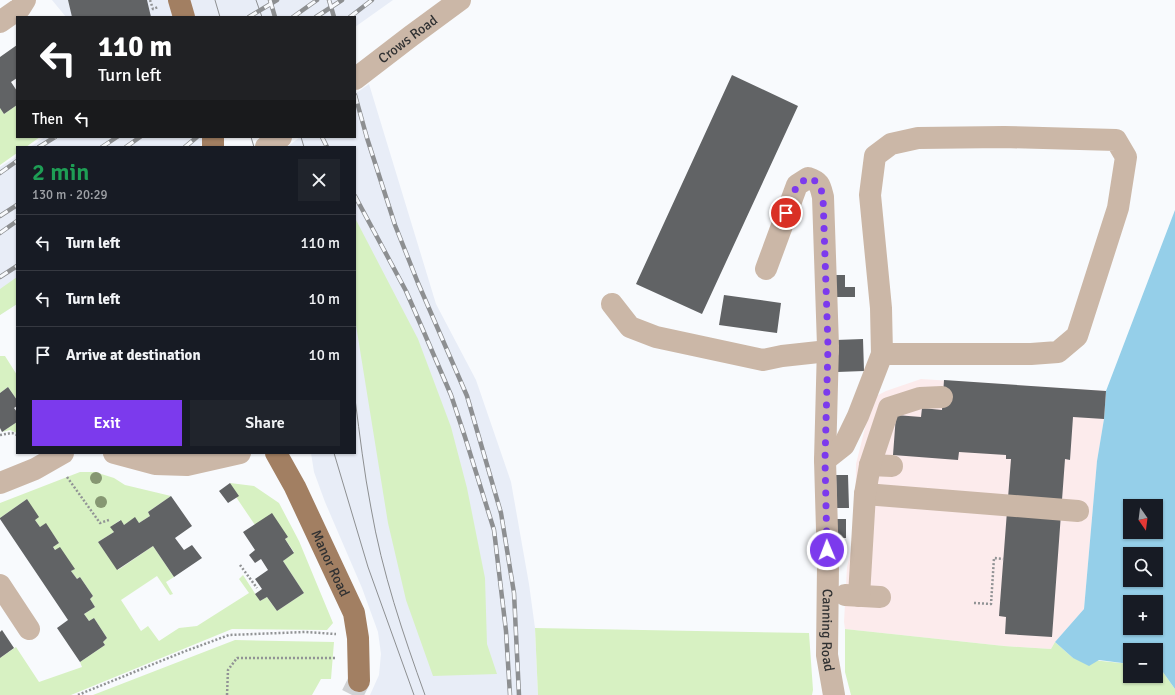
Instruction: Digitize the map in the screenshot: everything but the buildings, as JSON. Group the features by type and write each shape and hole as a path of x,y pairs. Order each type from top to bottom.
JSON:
{"main road":[{"path":"179,0 184,16"},
{"name":"Manor Road","path":"277,454 295,487 348,597 354,613 358,638 360,681"}],"street":[{"path":"0,22 20,8 25,0"},
{"name":"Crows Road","path":"356,78 410,36 460,0"},
{"path":"825,460 844,445 882,354 881,308 870,195 875,156 891,144 918,138 1004,137 1116,140 1126,157 1118,208 1077,336 1058,352 1031,354 882,354"},
{"path":"268,146 280,138"},
{"name":"Canning Road","path":"766,269 797,185 808,178 815,180 820,184 823,197 828,351 825,460 828,566 827,655 828,668 834,695"},
{"path":"612,304 630,327 656,337 755,359 763,360 782,356 828,351"},
{"path":"828,594 870,597 865,494 870,465 889,408 920,398 942,397"},
{"path":"118,454 155,464 187,465 236,454"},
{"path":"0,483 35,469 58,456"},
{"path":"870,465 892,466"},
{"path":"865,494 1078,511"},
{"path":"3,596 29,629"}],"path":[{"path":"151,1 152,9"},
{"path":"0,435 12,433 16,435"},
{"path":"58,456 67,477 100,523 110,520"},
{"path":"974,603 991,604 994,558 1004,559"},
{"path":"240,565 257,588"},
{"path":"78,695 229,635 305,632 340,634"},
{"path":"227,695 228,670 237,658 338,658"}],"shaded area":[{"path":"52,0 393,0 356,26 356,16 65,16"},
{"path":"369,84 436,304 476,380 511,482 529,584 535,628 538,695 370,695 379,675 381,654 378,632 362,588 325,502 314,472 311,454 356,454 356,146 288,146 299,138 356,138 356,93"},
{"path":"44,138 210,138 199,146 32,146"},
{"path":"16,157 16,305 0,315 0,167"},
{"path":"921,379 1106,391 1104,419 1097,461 1084,609 1055,642 1051,649 1004,646 845,629 844,622 847,567 855,535 856,464 874,397 886,391"}],"green space":[{"path":"16,106 16,138 39,138 27,146 16,146 16,154 0,165 0,108 4,114"},
{"path":"356,220 418,339 451,427 467,488 485,578 487,644 497,674 433,676 406,600 388,523 356,325"},
{"path":"16,278 16,305 0,315 0,289"},
{"path":"0,356 5,356 16,373 16,399 8,387 0,393"},
{"path":"16,423 16,433 10,430 2,432"},
{"path":"80,472 95,472 114,478 125,485 171,496 148,512 150,516 139,523 135,518 124,525 120,520 111,527 114,532 98,542 118,570 153,546 174,577 166,582 173,594 170,595 157,576 121,600 141,631 148,626 159,641 179,628 197,626 249,593 239,579 243,575 260,601 267,597 277,611 304,593 283,561 294,552 285,539 288,537 255,525 236,497 230,483 254,486 279,503 299,541 333,623 327,630 232,629 71,695 0,695 0,658 16,647 39,682 82,667 80,662 105,645 103,642 107,638 94,618 89,621 84,614 95,607 90,599 93,596 80,577 77,579 71,571 74,569 53,547 59,543 46,524 40,527 35,520 27,499 0,518 0,503"},
{"path":"535,628 809,633 813,690 812,695 538,695"},
{"path":"845,629 1004,646 1051,649 1055,642 1073,658 1123,663 1123,683 1163,683 1163,672 1175,689 1175,695 851,695 845,672"},
{"path":"235,640 334,642 331,679 321,679 312,695 93,695"}],"water":[{"path":"1175,210 1175,689 1163,672 1163,643 1123,643 1123,663 1099,660 1089,666 1073,658 1055,642 1084,609 1097,461 1104,419 1106,391"}],"tunnel":[{"path":"352,695 359,681"}],"tram line":[{"path":"215,0 220,16"},
{"path":"256,0 262,16"},
{"path":"251,138 254,146"},
{"path":"301,138 304,146"},
{"path":"356,406 366,481 381,556 401,626 425,695"},
{"path":"334,454 368,567 414,695"}],"railway":[{"path":"270,0 275,16"},
{"path":"251,16 277,0"},
{"path":"294,16 317,0"},
{"path":"329,0 334,16"},
{"path":"318,16 342,0"},
{"path":"351,16 372,0"},
{"path":"356,99 395,225 418,283 467,396 501,513 514,593 519,695"},
{"path":"41,146 53,138"},
{"path":"104,146 116,138"},
{"path":"127,146 139,138"},
{"path":"186,146 196,138"},
{"path":"322,138 326,146"},
{"path":"0,173 16,162"},
{"path":"356,198 406,291 451,395 494,530 506,631 510,695"},
{"path":"0,216 16,206"},
{"path":"0,233 16,222"},
{"path":"0,277 16,267"}],"route":[{"path":"786,213 797,185 808,178 815,180 820,184 823,197 828,346 825,460 827,550"}]}
